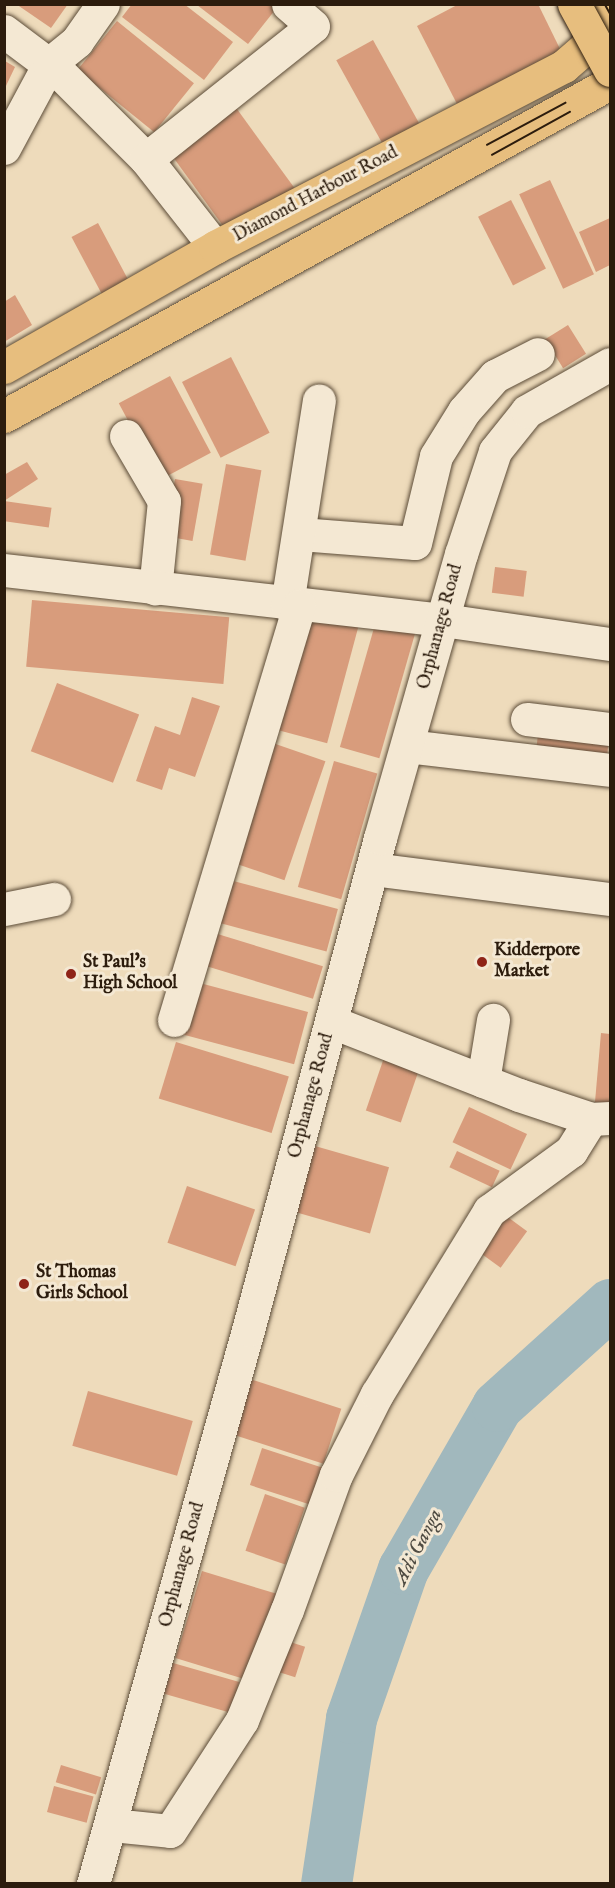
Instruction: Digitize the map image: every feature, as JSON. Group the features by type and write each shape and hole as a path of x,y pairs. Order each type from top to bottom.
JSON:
{"main road":[{"path":"573,4 610,70"},
{"name":"Diamond Harbour Road","path":"4,367 215,247 564,66 586,47 605,4"},
{"path":"4,416 610,83"}],"street":[{"path":"4,148 48,64 77,41 103,4"},
{"path":"146,159 313,26 288,4"},
{"path":"4,32 48,64 146,159 215,247"},
{"path":"300,534 415,543 436,456 464,411 495,376 538,354"},
{"name":"Orphanage Road","path":"93,1884 112,1825 332,1023 372,869 443,620 495,451 527,411 610,364"},
{"path":"174,1020 293,604 300,534 320,400"},
{"path":"126,436 164,501 155,589"},
{"path":"4,570 443,620 610,644"},
{"path":"527,718 610,729"},
{"path":"407,746 610,770"},
{"path":"372,869 610,899"},
{"path":"4,909 54,899"},
{"path":"483,1081 493,1020"},
{"path":"112,1825 170,1831 242,1720 287,1610 336,1475 377,1394 489,1211 571,1151 601,1119 483,1081 332,1023"}],"building":[{"path":"16,4 68,4 51,28"},
{"path":"132,4 184,4 233,42 204,80 122,17"},
{"path":"459,4 538,4 561,51 457,104 417,26"},
{"path":"197,5 279,5 248,44"},
{"path":"117,21 194,83 154,132 77,70"},
{"path":"373,40 421,127 385,148 336,60"},
{"path":"5,61 15,67 5,88"},
{"path":"229,98 295,189 230,236 164,145"},
{"path":"550,180 594,274 563,289 519,194"},
{"path":"511,200 546,269 513,285 478,217"},
{"path":"610,218 610,265 596,272 579,232"},
{"path":"98,223 128,280 102,294 72,237"},
{"path":"15,295 32,325 4,342 4,302"},
{"path":"568,325 586,354 563,368 545,339"},
{"path":"231,357 270,433 221,458 182,382"},
{"path":"170,376 211,453 160,480 119,403"},
{"path":"27,462 38,479 4,501 4,475"},
{"path":"226,464 261,470 245,561 210,555"},
{"path":"175,479 203,484 193,541 165,536"},
{"path":"4,501 52,508 49,527 4,521"},
{"path":"495,567 527,571 524,597 492,593"},
{"path":"32,600 229,617 223,684 26,667"},
{"path":"301,609 359,625 327,743 269,728"},
{"path":"376,621 415,632 379,758 340,747"},
{"path":"57,683 139,715 113,783 31,751"},
{"path":"192,697 220,706 195,777 169,768 162,790 136,781 155,726 180,735"},
{"path":"539,724 610,731 607,753 537,746"},
{"path":"264,740 325,761 284,880 223,859"},
{"path":"334,761 377,773 341,899 298,887"},
{"path":"222,878 338,909 327,952 211,921"},
{"path":"211,932 323,966 313,999 201,965"},
{"path":"196,982 308,1012 294,1064 182,1034"},
{"path":"601,1033 610,1034 610,1104 595,1102"},
{"path":"176,1042 289,1076 272,1133 159,1098"},
{"path":"387,1049 422,1061 401,1123 366,1110"},
{"path":"469,1107 527,1134 511,1169 453,1142"},
{"path":"315,1146 389,1167 370,1234 296,1212"},
{"path":"457,1151 500,1171 492,1187 449,1167"},
{"path":"187,1186 255,1209 236,1266 167,1243"},
{"path":"502,1213 527,1231 501,1268 476,1249"},
{"path":"250,1379 341,1409 323,1464 232,1434"},
{"path":"88,1391 193,1421 177,1476 72,1446"},
{"path":"262,1448 322,1467 310,1505 250,1485"},
{"path":"265,1494 305,1508 285,1564 245,1551"},
{"path":"202,1571 277,1594 250,1681 175,1658"},
{"path":"287,1641 305,1647 295,1677 277,1671"},
{"path":"173,1663 239,1682 231,1713 164,1694"},
{"path":"61,1765 101,1777 96,1794 56,1782"},
{"path":"54,1786 94,1797 87,1823 47,1812"}],"waterway":[{"name":"Adi Ganga","path":"326,1884 351,1718 403,1569 497,1406 610,1304"}],"tram line":[{"path":"605,4 610,13"},
{"path":"487,145 565,103"},
{"path":"492,155 570,112"}],"place":[{"name":"Kidderpore Market","path":"482,962"},
{"name":"St Paul's High School","path":"71,974"},
{"name":"St Thomas Girls School","path":"24,1284"}]}
